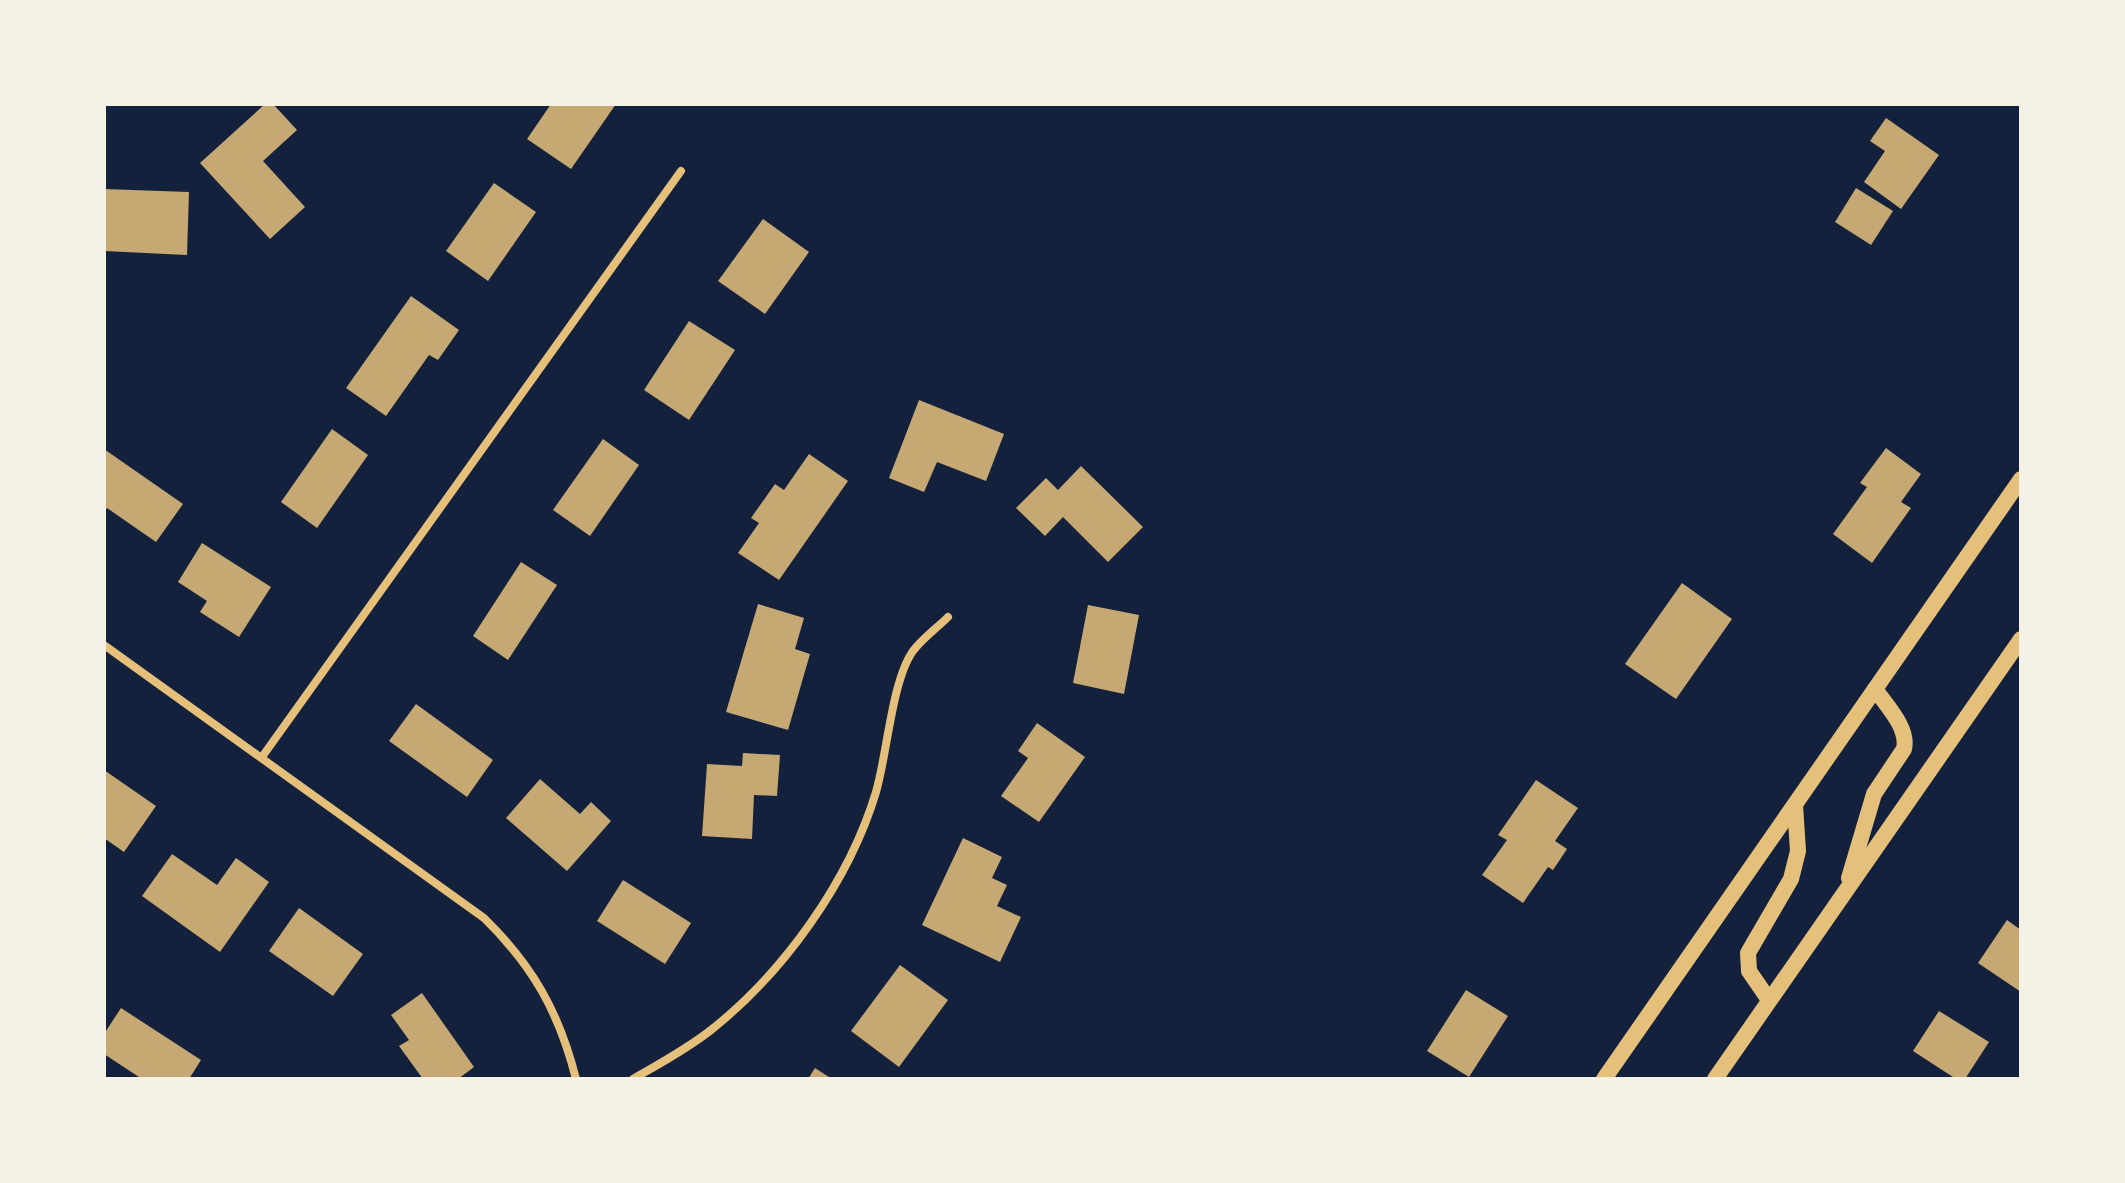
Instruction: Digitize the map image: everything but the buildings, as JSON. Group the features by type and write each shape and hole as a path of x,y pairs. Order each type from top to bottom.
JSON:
{"main road":[{"path":"1604,1079 2021,479"},
{"path":"1715,1079 2021,639"},
{"path":"1846,891 1874,794 1904,749 1906,741 1903,730 1875,689"},
{"path":"1769,1000 1749,971 1748,953 1791,879 1798,851 1795,805"}],"street":[{"path":"262,757 681,171"},
{"path":"633,1079 709,1032 746,1000 799,939 830,892 867,817 876,792 902,673 913,651 948,617"},
{"path":"104,645 484,918 511,944 540,985 569,1052 576,1079"}]}
